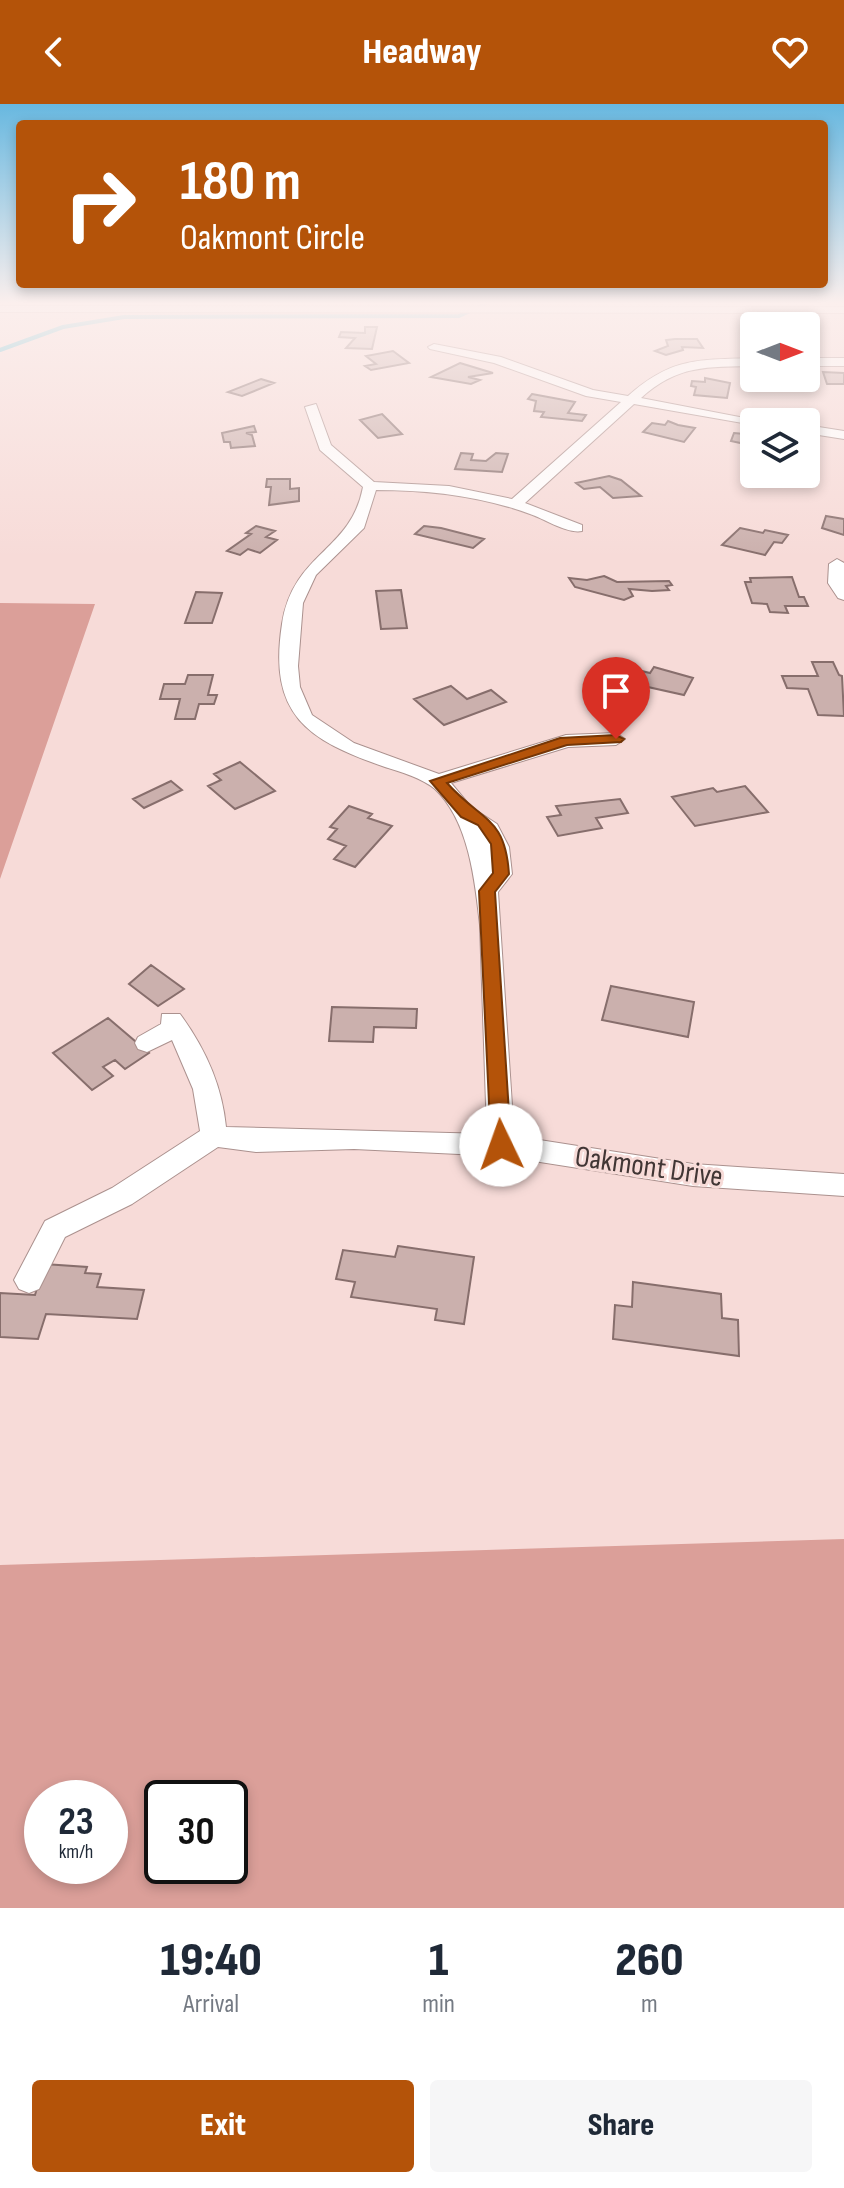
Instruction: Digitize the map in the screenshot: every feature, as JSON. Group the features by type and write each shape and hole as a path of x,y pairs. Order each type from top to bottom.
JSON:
{"street":[{"path":"576,388 740,419"},
{"path":"515,504 645,388"},
{"path":"311,407 325,447 370,486 419,485 515,504 577,528"},
{"path":"820,431 844,435"},
{"path":"370,486 360,522 348,540 309,572 300,589 289,644 290,687 304,718 339,743 437,781 466,814 487,891 501,1145"},
{"path":"837,564 836,583 844,595"},
{"path":"437,781 566,741 616,739"},
{"path":"29,1280 55,1229 136,1188 214,1136 213,1110 190,1044 174,1023 147,1043"},
{"name":"Oakmont Drive","path":"214,1136 256,1141 354,1138 501,1145 693,1175 844,1185"}],"shaded area":[{"path":"0,603 95,604 0,879"},
{"path":"844,1539 844,1908 0,1908 0,1565"}],"building":[{"path":"238,388 261,388 242,396 228,392"},
{"path":"696,388 729,388 727,398 694,395"},
{"path":"532,394 575,402 568,413 586,415 582,421 541,417 544,412 534,411 536,401 528,399"},
{"path":"382,414 402,434 378,438 360,420"},
{"path":"668,421 695,428 684,442 643,432 652,423 665,425"},
{"path":"254,426 256,432 246,433 252,435 255,446 231,448 230,442 224,442 222,433"},
{"path":"734,433 740,434 740,443 731,441"},
{"path":"461,453 473,454 471,460 486,461 496,453 508,454 502,472 455,469"},
{"path":"609,476 621,480 641,496 613,498 600,487 584,489 576,483"},
{"path":"267,479 290,479 290,489 299,488 299,501 269,505 271,487 266,487"},
{"path":"826,516 844,519 844,535 822,528"},
{"path":"256,526 275,531 266,537 277,540 260,553 248,549 240,555 227,551 251,534 246,533"},
{"path":"424,526 484,539 473,548 415,534"},
{"path":"740,528 788,535 782,543 774,542 765,555 722,545"},
{"path":"604,576 617,582 669,581 672,585 666,586 669,590 629,589 633,596 624,600 575,587 569,578 587,580"},
{"path":"792,577 799,597 804,597 808,606 785,606 788,613 770,612 767,604 752,603 745,582 751,582 750,578"},
{"path":"401,590 407,628 381,629 376,591"},
{"path":"196,592 222,593 212,623 185,623"},
{"path":"812,662 833,662 842,676 844,716 818,715 808,689 787,688 782,676 818,676"},
{"path":"654,667 693,678 684,695 621,681 629,668 650,673"},
{"path":"188,675 213,675 208,695 217,695 214,704 199,704 195,719 175,719 180,699 160,699 164,684 185,684"},
{"path":"451,686 467,699 491,690 506,702 444,725 414,699"},
{"path":"240,762 275,791 235,809 208,786 221,780 214,774"},
{"path":"171,781 182,790 144,808 133,799"},
{"path":"745,786 768,812 695,826 672,797 713,788 717,792"},
{"path":"620,799 628,813 596,818 602,828 558,836 547,817 561,815 556,806"},
{"path":"349,806 372,814 368,818 392,826 355,867 334,859 346,846 328,839 337,829 330,827"},
{"path":"151,965 184,989 158,1006 129,984"},
{"path":"611,986 694,1002 688,1037 602,1020"},
{"path":"332,1007 417,1009 416,1028 374,1027 373,1042 329,1041"},
{"path":"108,1018 149,1053 125,1069 115,1060 103,1067 113,1076 92,1090 53,1053"},
{"path":"398,1246 474,1257 464,1324 435,1320 437,1309 351,1297 355,1282 336,1279 343,1250 395,1257"},
{"path":"44,1264 87,1267 85,1273 101,1274 97,1287 144,1290 137,1319 46,1314 38,1339 0,1337 0,1293 35,1295"},
{"path":"633,1282 721,1294 722,1318 738,1320 739,1356 613,1339 615,1305 632,1307"}],"route":[{"path":"501,1145 487,891 501,874 499,843 484,821 466,814 437,781 566,741 616,739"}]}
